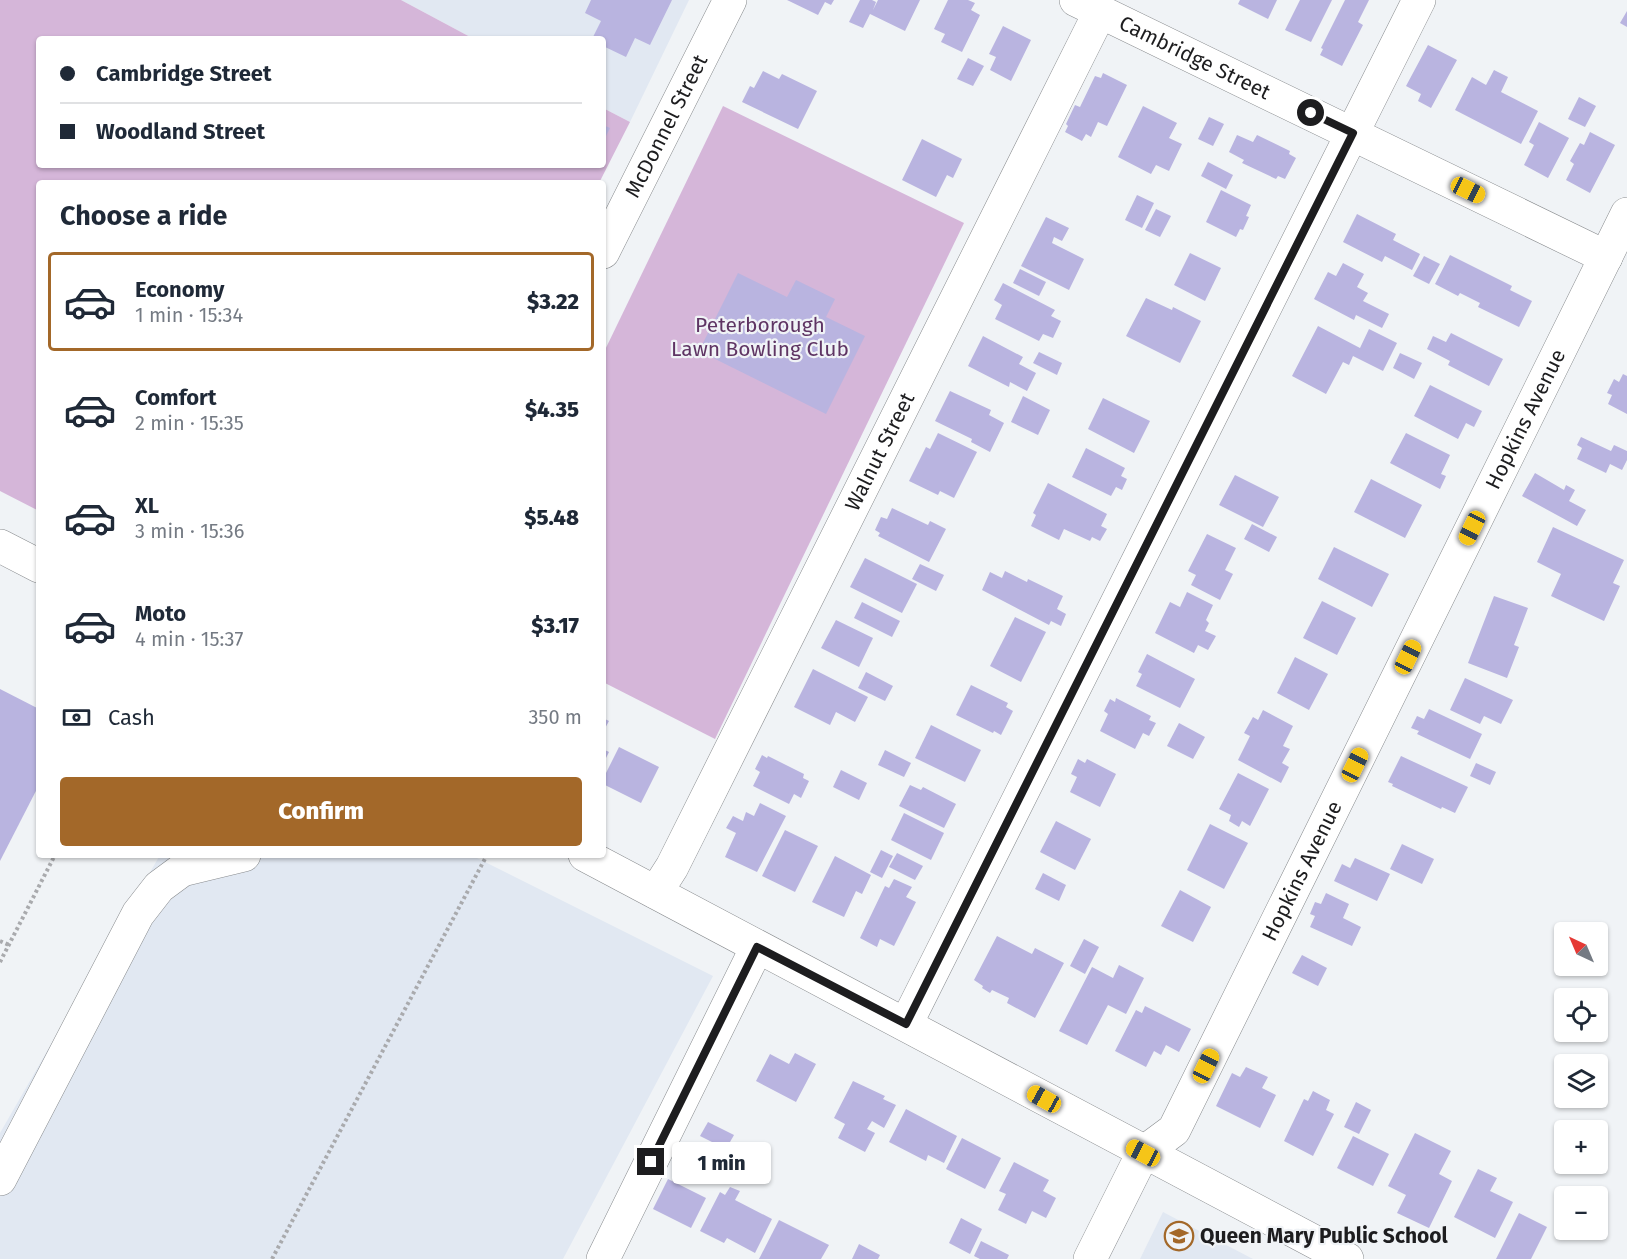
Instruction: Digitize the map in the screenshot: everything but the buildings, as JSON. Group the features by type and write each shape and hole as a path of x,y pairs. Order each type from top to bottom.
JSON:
{"street":[{"name":"McDonnel Street","path":"606,246 729,0"},
{"path":"906,1024 1419,0"},
{"name":"Cambridge Street","path":"1088,6 1606,257"},
{"name":"Walnut Street","path":"656,892 683,845 1088,6"},
{"name":"Hopkins Avenue","path":"1090,1259 1143,1153 1174,1130 1627,214"},
{"path":"0,546 36,564"},
{"path":"0,1179 138,914 159,887 182,870 232,858"},
{"path":"591,858 906,1024 1143,1153 1347,1259"},
{"path":"608,1257 757,947"}],"path":[{"path":"0,962 53,858"},
{"path":"273,1259 485,858"},
{"path":"0,941 9,945"}],"shaded area":[{"path":"401,0 689,0 630,122 606,110 606,36 468,36"},
{"path":"158,858 477,858 713,976 563,1259 0,1259 0,1133"},
{"name":"Queen Mary Public School","path":"1163,1212 1253,1259 1140,1259"}],"green space":[{"path":"0,0 401,0 468,36 36,36 36,168 606,168 606,110 630,122 601,180 36,180 36,509 0,491"},
{"name":"Peterborough Lawn Bowling Club","path":"723,106 964,223 715,739 606,684 606,348"}],"place":[{"name":"Queen Mary Public School","path":"1179,1236"}],"route":[{"path":"651,1162 757,947 906,1024 1353,133 1311,113"}]}
